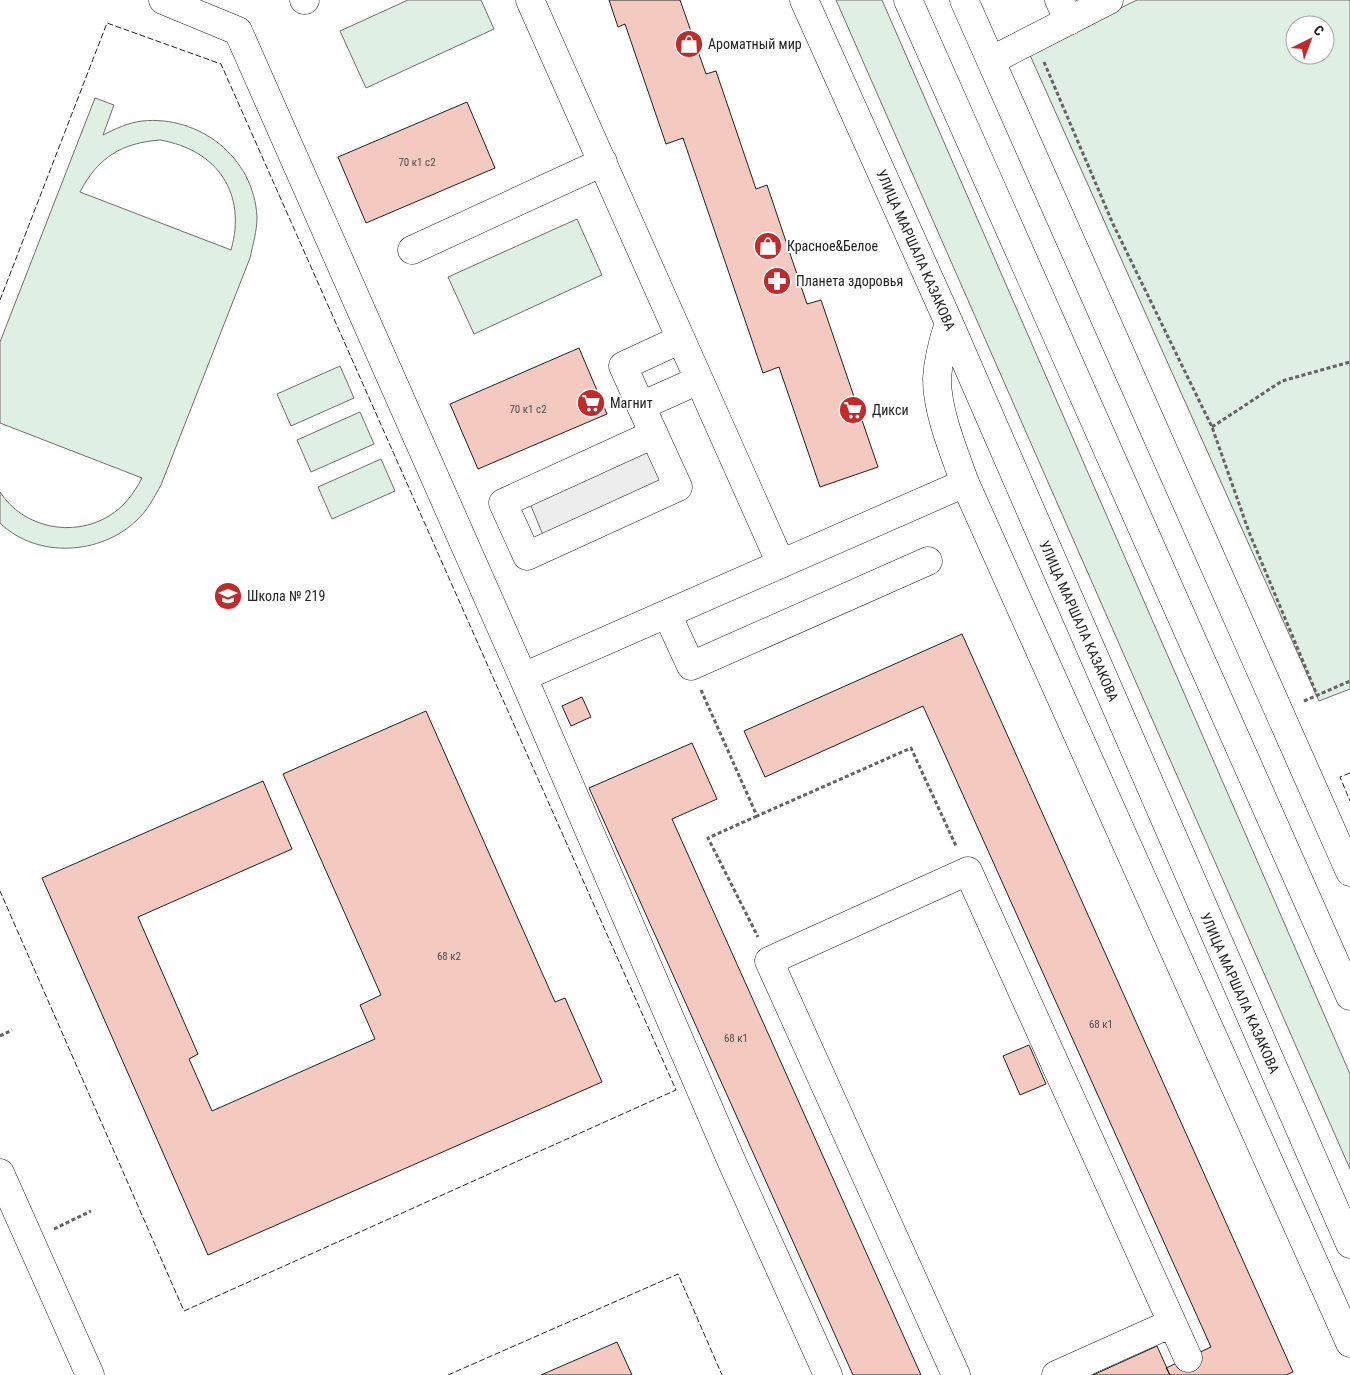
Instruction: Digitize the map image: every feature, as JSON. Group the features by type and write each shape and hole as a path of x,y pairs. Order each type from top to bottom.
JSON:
{"street":[{"path":"162,0 238,31 523,677 731,1160 828,1375"},
{"path":"530,0 781,564"},
{"name":"УЛИЦА МАРШАЛА КАЗАКОВА","path":"804,0 948,323 1350,1244"},
{"path":"908,0 1350,996"},
{"path":"964,0 1350,872"},
{"path":"992,62 1034,38 1064,10 1109,0"},
{"path":"412,250 603,162"},
{"path":"948,323 941,351 937,380 943,419 965,483 1350,1343"},
{"path":"654,434 503,503 527,556 678,487 654,434 641,406 623,366 681,340"},
{"path":"641,406 699,380"},
{"path":"523,677 965,483"},
{"path":"667,614 691,666 928,561"},
{"path":"956,1375 769,961 968,872 1188,1358"},
{"path":"0,1173 90,1375"},
{"path":"1056,1375 1172,1323"}],"path":[{"path":"1034,38 1113,224 1212,427 1249,532 1317,695"},
{"path":"1212,427 1282,382 1350,362"},
{"path":"691,666 758,816"},
{"path":"1301,703 1350,681"},
{"path":"769,961 708,838 911,748 968,872"},
{"path":"0,1036 12,1030"},
{"path":"30,1240 92,1211"}],"green space":[{"path":"408,0 481,0 494,29 366,88 340,31"},
{"path":"836,0 882,0 1350,1074 1350,1169"},
{"path":"1137,0 1350,0 1350,689 1319,701 1029,53"},
{"path":"95,98 114,105 103,135 121,126 137,122 163,121 184,125 203,133 220,144 234,159 246,176 254,195 257,217 256,232 250,258 161,485 144,512 122,532 88,546 50,547 32,543 15,535 0,523 0,492 22,514 35,521 65,528 80,527 95,523 109,516 128,499 142,478 0,423 0,342","holes":["160,140 180,145 212,164 223,178 231,193 235,211 235,230 231,250 80,192 95,170 112,154 134,144"]},
{"path":"577,219 602,275 474,334 448,277"},
{"path":"340,366 354,398 291,426 277,394"},
{"path":"360,412 374,444 311,472 297,440"},
{"path":"381,459 395,491 332,519 318,487"}],"shaded area":[{"path":"649,449 664,482 543,535 529,501"}],"building":[{"path":"609,0 680,0 706,74 716,71 756,189 767,185 807,304 821,300 878,467 820,487 779,367 763,373 683,138 666,144 625,24 618,27"},
{"path":"467,102 495,168 366,223 338,157"},
{"path":"579,348 607,414 478,469 450,404"},
{"path":"962,634 1293,1372 1286,1375 1170,1375 1166,1368 1211,1347 923,706 765,777 744,731"},
{"path":"582,697 591,717 571,726 562,706"},
{"path":"426,711 555,1002 565,998 602,1082 208,1255 42,878 263,781 292,849 138,917 198,1054 189,1059 212,1111 375,1039 360,1005 381,995 283,774"},
{"path":"692,743 717,799 672,819 921,1375 853,1375 589,788"},
{"path":"1029,1045 1046,1084 1020,1095 1003,1056"},
{"path":"617,1342 632,1375 541,1375"},
{"path":"1157,1346 1170,1375 1093,1375"}],"fence":[{"path":"0,300 107,23 221,64 676,1090 184,1311 0,891"},
{"path":"1350,773 1340,777 1350,801"},
{"path":"448,1375 678,1274 722,1375"}],"place":[{"name":"Ароматный мир","path":"689,44"},
{"name":"Красное&Белое","path":"768,246"},
{"name":"Планета здоровья","path":"777,281"},
{"name":"Магнит","path":"591,403"},
{"name":"Дикси","path":"853,410"},
{"name":"Школа № 219","path":"228,596"}]}
